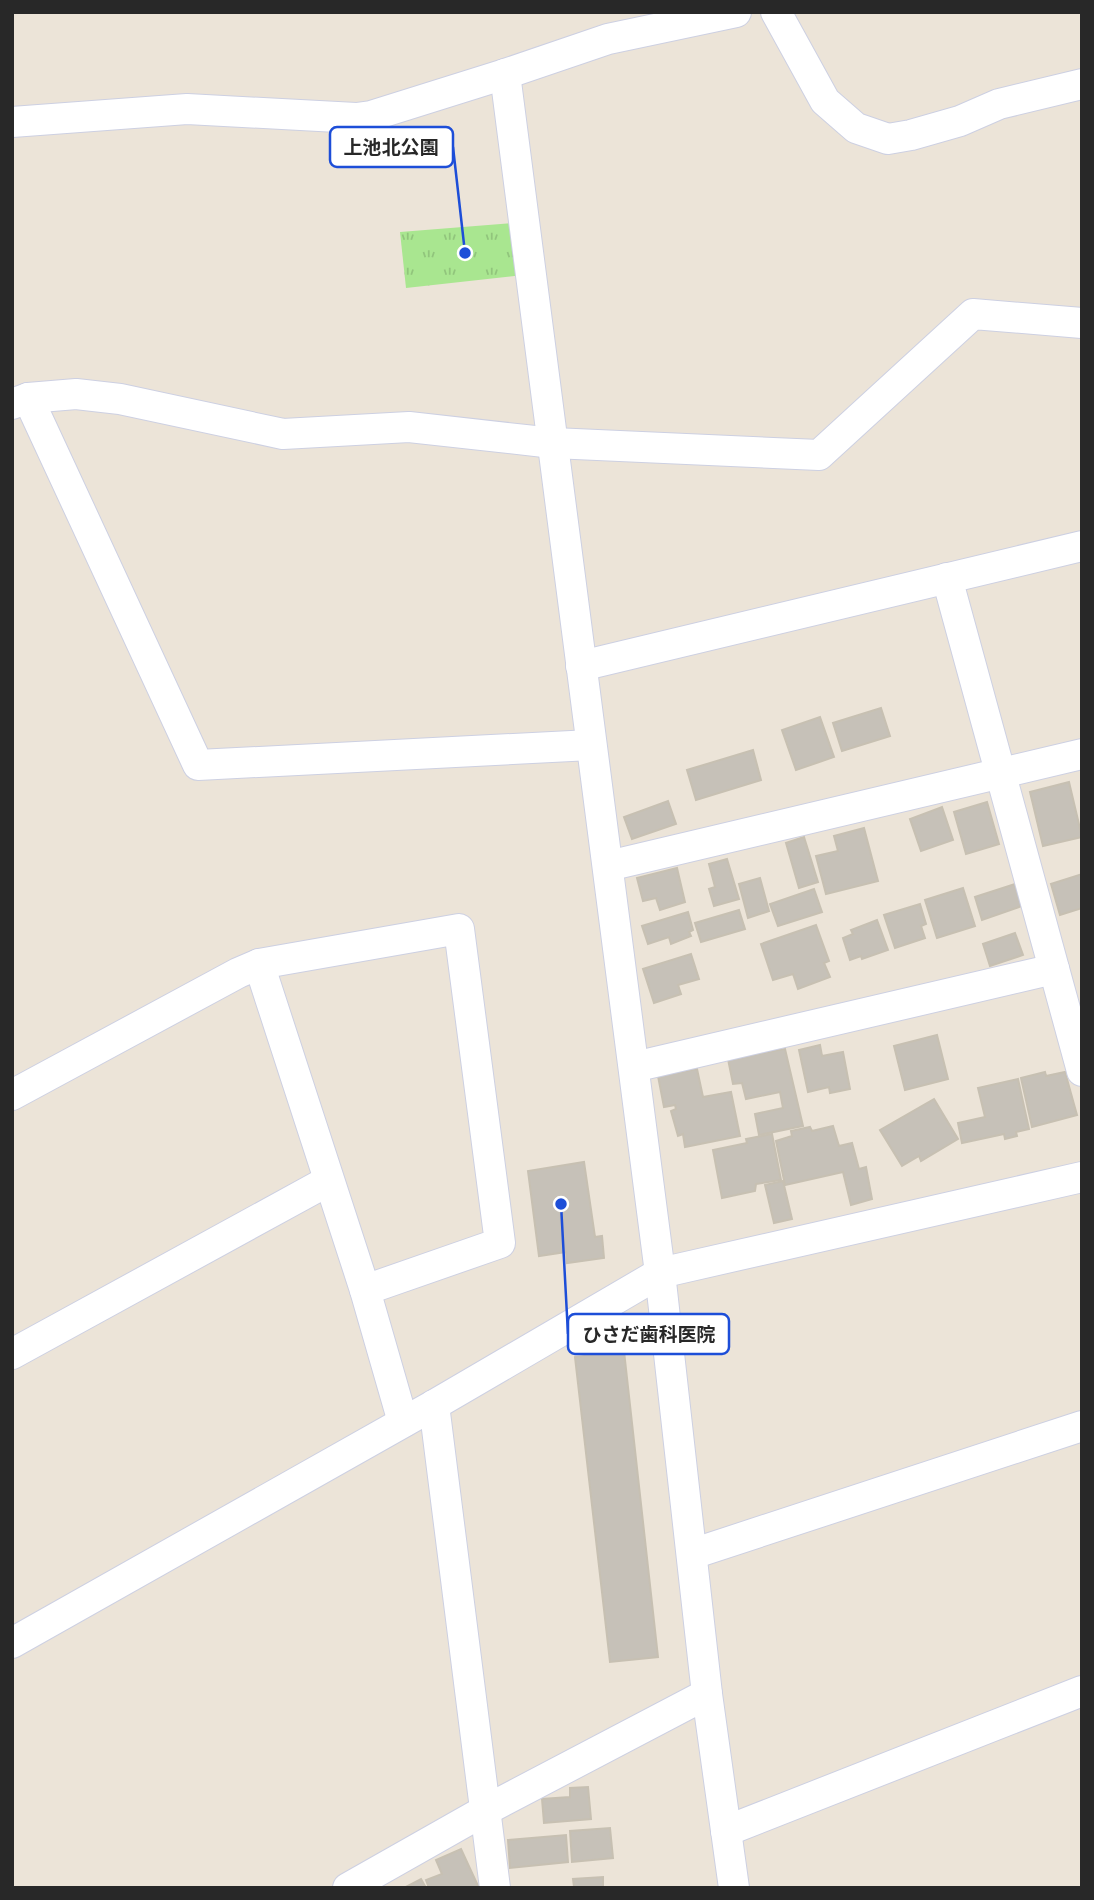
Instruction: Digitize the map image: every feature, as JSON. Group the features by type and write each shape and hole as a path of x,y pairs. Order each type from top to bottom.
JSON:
{"street":[{"path":"12,122 187,108 356,118 370,116 608,39 736,12"},
{"path":"776,12 825,101 856,128 888,139 960,121 999,104 1082,84"},
{"path":"505,74 634,1067 707,1694 734,1888"},
{"path":"591,745 198,765 20,401 75,394 120,398 283,434 409,427 553,443 819,455 973,314 1082,323"},
{"path":"581,666 1082,545"},
{"path":"947,578 1082,1071"},
{"path":"608,866 1082,754"},
{"path":"12,1095 226,979 259,964 459,929 500,1243 365,1290"},
{"path":"259,964 365,1290 403,1422"},
{"path":"634,1067 1054,969"},
{"path":"12,1643 434,1405 660,1273 1082,1177"},
{"path":"12,1354 328,1181"},
{"path":"434,1405 495,1888"},
{"path":"692,1554 1082,1426"},
{"path":"726,1831 1082,1691"},
{"path":"348,1888 484,1811 707,1694"}],"green space":[{"path":"525,222 532,274 406,288 400,232"}],"building":[{"path":"881,708 890,736 842,751 833,723"},
{"path":"820,717 834,757 796,770 782,730"},
{"path":"753,750 761,780 696,800 687,770"},
{"path":"1069,782 1082,837 1043,846 1030,792"},
{"path":"668,801 676,824 632,839 624,817"},
{"path":"987,802 999,844 966,854 954,812"},
{"path":"942,807 953,840 921,851 910,819"},
{"path":"864,828 878,881 826,894 816,856 838,851 834,836"},
{"path":"804,837 818,882 799,888 786,843"},
{"path":"727,859 739,899 714,906 709,889 715,887 709,864"},
{"path":"677,868 685,902 660,910 656,898 643,901 637,878"},
{"path":"1082,874 1082,908 1060,915 1051,884"},
{"path":"760,878 769,911 748,918 739,884"},
{"path":"1015,884 1022,906 982,920 975,897"},
{"path":"963,888 975,926 937,938 925,900"},
{"path":"814,889 822,912 778,926 770,904"},
{"path":"920,904 926,924 921,926 925,938 895,948 884,915"},
{"path":"739,910 745,929 701,942 695,923"},
{"path":"688,912 693,930 689,932 691,936 671,944 669,937 648,944 642,926"},
{"path":"877,920 888,950 850,960 843,938 853,934 851,930"},
{"path":"816,925 829,961 824,963 830,977 798,989 793,974 773,980 761,944"},
{"path":"1015,933 1023,955 990,966 983,944"},
{"path":"691,954 699,979 678,985 681,994 654,1003 643,969"},
{"path":"937,1035 948,1079 905,1090 894,1046"},
{"path":"820,1045 822,1056 843,1052 850,1089 830,1093 829,1087 808,1092 799,1050"},
{"path":"785,1049 803,1126 759,1135 755,1114 783,1108 780,1092 746,1099 742,1083 733,1084 728,1059"},
{"path":"697,1069 703,1097 731,1092 740,1136 685,1147 683,1134 678,1136 671,1111 676,1109 675,1105 664,1107 658,1076"},
{"path":"1045,1072 1046,1076 1065,1072 1077,1115 1032,1127 1021,1078"},
{"path":"1018,1079 1029,1129 1016,1132 1017,1136 1005,1139 1004,1134 962,1143 958,1123 985,1117 978,1088"},
{"path":"934,1099 958,1139 921,1161 919,1156 902,1166 880,1130"},
{"path":"833,1126 839,1146 852,1143 859,1169 866,1167 872,1199 851,1205 843,1172 785,1185 776,1141 792,1136 791,1131 810,1127 812,1131"},
{"path":"772,1134 781,1180 756,1184 755,1191 722,1198 713,1150 747,1143 746,1139"},
{"path":"584,1162 595,1237 602,1236 604,1258 567,1263 566,1252 539,1256 528,1171"},
{"path":"783,1181 792,1219 774,1223 765,1185"},
{"path":"624,1351 658,1657 610,1662 575,1357"},
{"path":"588,1787 591,1819 544,1823 542,1799 570,1797 570,1788"},
{"path":"610,1828 613,1858 572,1862 570,1831"},
{"path":"566,1835 568,1862 510,1868 508,1840"},
{"path":"461,1849 479,1888 429,1888 426,1880 442,1874 436,1860"},
{"path":"603,1877 603,1888 564,1888 574,1887 573,1879"},
{"path":"421,1879 426,1888 404,1888"}],"place":[{"name":"上池北公園","path":"465,253"},
{"name":"ひさだ歯科医院","path":"561,1204"}]}
